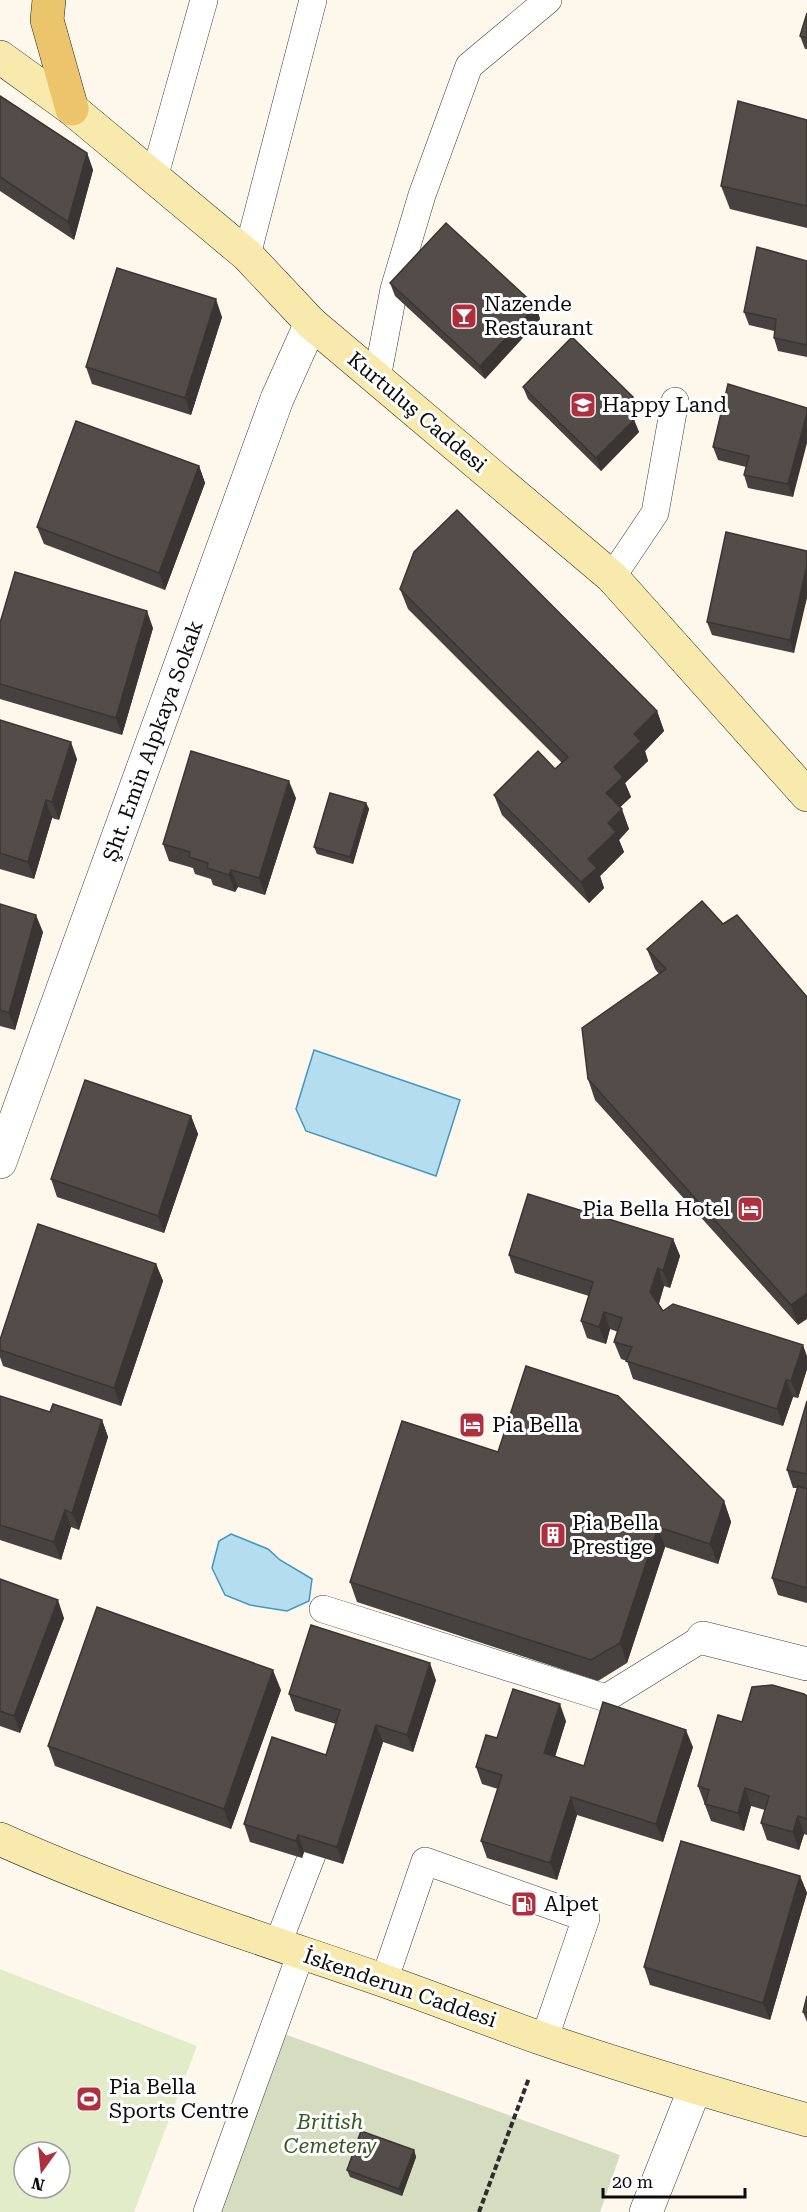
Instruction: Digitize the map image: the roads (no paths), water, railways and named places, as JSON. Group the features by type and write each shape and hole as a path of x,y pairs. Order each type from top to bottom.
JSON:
{"main road":[{"path":"49,0 47,20 72,109"}],"street":[{"name":"Kurtuluş Caddesi","path":"0,57 72,109 247,255 311,323 612,577 805,787"},
{"name":"Şht. Emin Alpkaya Sokak","path":"0,1162 277,399 311,323"},
{"path":"703,1638 807,1665"},
{"name":"İskenderun Caddesi","path":"0,1839 133,1893 544,2040 695,2088 807,2120"},
{"path":"646,2212 695,2088"}],"lane":[{"path":"154,178 204,0"},
{"path":"247,255 313,0"},
{"path":"377,378 394,289 419,205 469,66 548,0"},
{"path":"612,577 655,513 675,400"},
{"path":"323,1609 606,1698 703,1638"},
{"path":"207,2212 289,1949 332,1801"},
{"path":"384,1981 425,1861 586,1918 544,2040"}],"water":[{"path":"314,1050 460,1100 436,1176 306,1131 296,1109"},
{"path":"231,1534 268,1549 280,1560 312,1579 309,1601 287,1611 250,1605 225,1595 212,1568 219,1541"}],"place":[{"name":"Nazende Restaurant","path":"464,316"},
{"name":"Happy Land","path":"583,405"},
{"name":"Pia Bella Hotel","path":"750,1209"},
{"name":"Pia Bella","path":"472,1425"},
{"name":"Pia Bella Prestige","path":"553,1535"},
{"name":"Alpet","path":"524,1904"},
{"name":"Pia Bella Sports Centre","path":"89,2099"}],"park label":[{"name":"British Cemetery","path":"330,2134"}]}
